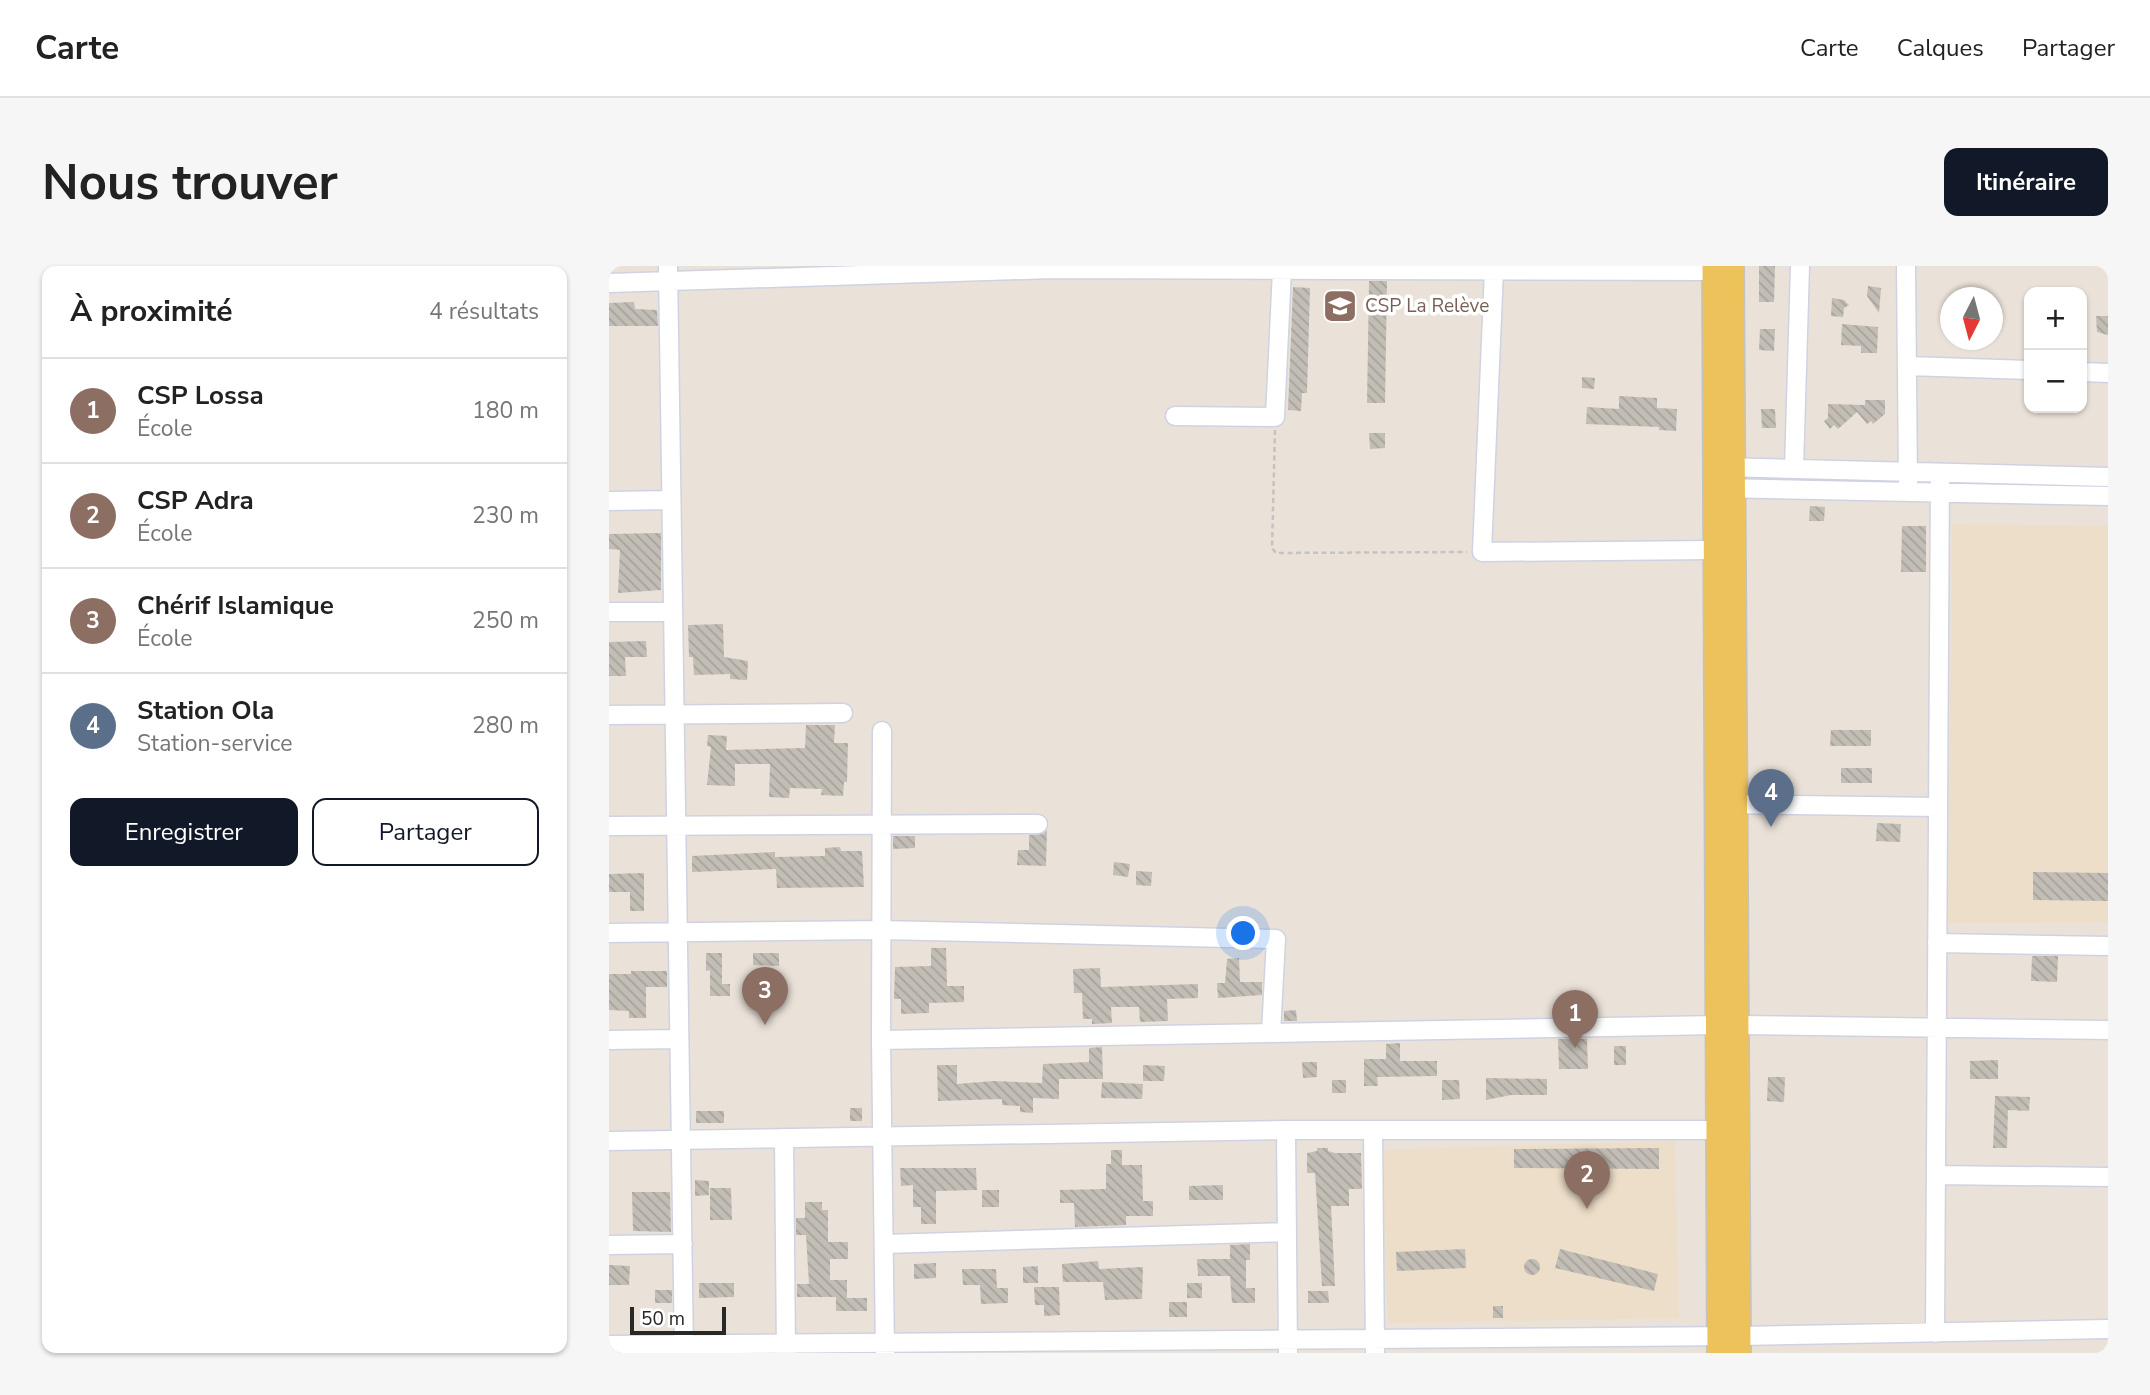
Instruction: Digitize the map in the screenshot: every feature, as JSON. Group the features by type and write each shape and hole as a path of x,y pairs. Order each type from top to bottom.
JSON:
{"main road":[{"path":"1720,268 1728,964 1729,1345"},
{"path":"1721,482 1713,550 1726,804"}],"street":[{"path":"1794,469 1800,266"},
{"path":"1906,266 1909,492"},
{"path":"609,283 667,274 1049,268 1720,268"},
{"path":"1175,416 1275,417 1292,269"},
{"path":"1494,270 1482,552 1713,550"},
{"path":"667,274 684,1349"},
{"path":"1908,366 2024,370"},
{"path":"2087,372 2108,373"},
{"path":"1721,482 1794,469 2108,477"},
{"path":"1935,1333 1940,473"},
{"path":"1721,482 1909,492 2108,496"},
{"path":"609,501 671,500"},
{"path":"609,612 673,612"},
{"path":"609,715 843,713"},
{"path":"882,731 881,1040 885,1348"},
{"path":"1726,804 1938,807"},
{"path":"609,826 1038,824"},
{"path":"609,933 881,930 1276,940 1271,1033"},
{"path":"1937,943 2108,946"},
{"path":"881,1040 1728,1025 2108,1030"},
{"path":"609,1040 679,1039"},
{"path":"609,1141 1286,1130 1728,1130"},
{"path":"1286,1130 1288,1346"},
{"path":"1373,1130 1375,1346"},
{"path":"784,1138 786,1349"},
{"path":"1936,1175 2108,1177"},
{"path":"884,1244 1287,1233"},
{"path":"609,1245 683,1244"},
{"path":"609,1345 684,1349 786,1349 1729,1345 1935,1333 2108,1329"}],"path":[{"path":"1275,417 1272,548 1276,553 1482,552"}],"shaded area":[{"path":"1952,524 2108,526 2108,922 1948,923"},
{"path":"1675,1141 1679,1318 1388,1323 1381,1150"}],"building":[{"path":"1759,266 1775,266 1774,302 1759,302"},
{"path":"1369,281 1387,281 1385,403 1367,403"},
{"path":"1868,286 1881,288 1879,313 1867,296"},
{"path":"1293,287 1310,288 1307,393 1302,393 1301,411 1288,410"},
{"path":"1832,298 1844,300 1849,305 1844,308 1843,317 1831,316"},
{"path":"634,302 635,309 657,310 658,326 609,326 609,303"},
{"path":"2096,316 2108,316 2108,335 2097,332"},
{"path":"1842,324 1878,327 1877,353 1861,353 1861,346 1841,345"},
{"path":"1760,329 1775,329 1774,351 1759,350"},
{"path":"1582,377 1595,378 1594,389 1582,388"},
{"path":"1619,396 1657,398 1657,408 1677,409 1676,431 1659,430 1659,427 1586,424 1587,407 1619,409"},
{"path":"1865,400 1885,400 1885,414 1873,424 1871,421 1867,424 1857,412 1838,429 1834,425 1830,429 1824,421 1828,418 1828,404 1865,405"},
{"path":"1761,409 1775,409 1776,428 1762,428"},
{"path":"1369,433 1385,433 1385,448 1370,449"},
{"path":"1810,506 1825,507 1824,521 1809,521"},
{"path":"1902,526 1926,526 1926,572 1901,572"},
{"path":"661,533 661,590 618,593 620,550 609,549 609,534"},
{"path":"723,624 724,657 748,661 747,680 730,679 730,674 694,675 693,657 689,657 688,625"},
{"path":"646,641 647,657 625,657 626,676 609,676 609,642"},
{"path":"806,725 835,725 834,743 848,743 847,782 844,782 843,796 821,795 822,789 790,788 789,798 769,797 770,764 735,764 735,786 707,785 711,747 707,746 708,735 727,736 726,750 805,748"},
{"path":"1831,730 1871,730 1871,746 1830,746"},
{"path":"1841,768 1872,768 1872,783 1841,783"},
{"path":"1877,823 1901,824 1900,842 1876,841"},
{"path":"1047,830 1046,866 1017,865 1018,850 1029,850 1029,835 1043,834"},
{"path":"893,836 915,836 915,848 893,849"},
{"path":"840,847 841,851 862,851 864,887 777,888 776,869 692,872 692,856 775,852 775,857 825,856 825,848"},
{"path":"1114,862 1130,864 1128,877 1113,875"},
{"path":"1136,871 1152,872 1151,886 1136,885"},
{"path":"2033,872 2108,873 2108,901 2033,900"},
{"path":"644,873 644,911 630,911 630,892 609,892 609,874"},
{"path":"931,948 946,948 947,986 964,986 964,1002 929,1003 929,1013 901,1014 901,999 894,999 895,967 931,966"},
{"path":"706,953 722,953 722,984 730,984 730,996 710,996 710,970 706,971"},
{"path":"753,953 779,953 779,966 753,965"},
{"path":"2032,956 2058,956 2057,982 2031,981"},
{"path":"1239,958 1240,982 1262,982 1262,995 1218,998 1217,983 1225,983 1227,959"},
{"path":"1100,968 1101,987 1198,984 1198,998 1167,999 1168,1021 1140,1022 1139,1007 1111,1007 1112,1023 1092,1024 1092,1019 1083,1019 1082,993 1074,993 1073,969"},
{"path":"631,971 667,971 667,987 646,987 646,1018 629,1018 629,1011 609,1010 609,974 631,974"},
{"path":"1296,1010 1297,1021 1284,1021 1284,1011"},
{"path":"1558,1039 1587,1039 1588,1069 1559,1069"},
{"path":"1400,1043 1400,1061 1437,1061 1437,1076 1377,1077 1378,1086 1364,1086 1364,1059 1386,1059 1386,1044"},
{"path":"1614,1046 1626,1046 1626,1065 1614,1065"},
{"path":"1102,1047 1103,1079 1059,1079 1059,1099 1033,1098 1033,1113 1020,1112 1020,1106 1002,1105 1002,1099 938,1101 937,1065 957,1065 957,1084 993,1081 1042,1083 1043,1064 1089,1062 1089,1048"},
{"path":"1998,1060 1998,1079 1970,1079 1970,1061"},
{"path":"1302,1062 1317,1062 1317,1077 1303,1078"},
{"path":"1143,1065 1165,1066 1164,1081 1143,1081"},
{"path":"1768,1077 1785,1077 1784,1102 1767,1101"},
{"path":"1486,1078 1547,1079 1547,1095 1511,1095 1486,1100"},
{"path":"1332,1080 1346,1080 1346,1093 1332,1093"},
{"path":"1442,1080 1459,1080 1460,1099 1442,1100"},
{"path":"1102,1082 1143,1084 1142,1099 1101,1098"},
{"path":"1995,1096 2030,1097 2029,1111 2008,1110 2007,1148 1993,1148"},
{"path":"850,1108 862,1108 862,1121 850,1121"},
{"path":"696,1111 724,1111 724,1123 696,1123"},
{"path":"1317,1148 1328,1148 1328,1151 1335,1153 1361,1153 1362,1189 1349,1189 1349,1206 1331,1206 1335,1286 1322,1286 1315,1173 1307,1173 1307,1153 1317,1151"},
{"path":"1659,1148 1659,1169 1514,1168 1514,1149"},
{"path":"1111,1150 1122,1150 1122,1165 1142,1165 1143,1201 1153,1201 1153,1216 1126,1216 1126,1225 1075,1227 1074,1203 1060,1203 1060,1190 1106,1189 1106,1164 1111,1164"},
{"path":"900,1168 976,1168 977,1190 936,1191 936,1224 921,1224 921,1207 913,1207 913,1185 901,1186"},
{"path":"695,1180 709,1181 709,1195 695,1196"},
{"path":"1223,1185 1223,1200 1189,1200 1189,1186"},
{"path":"710,1188 731,1188 732,1220 710,1220"},
{"path":"982,1190 999,1190 999,1207 982,1207"},
{"path":"632,1192 670,1192 671,1232 633,1231"},
{"path":"805,1202 822,1202 822,1210 828,1210 828,1242 848,1242 848,1259 830,1259 830,1280 847,1280 847,1298 867,1298 867,1311 836,1311 836,1297 797,1297 797,1284 809,1284 806,1235 796,1235 796,1218 805,1218"},
{"path":"1250,1244 1250,1260 1246,1260 1246,1288 1255,1288 1255,1303 1232,1303 1230,1276 1198,1276 1197,1259 1230,1259 1230,1245"},
{"path":"1465,1249 1466,1268 1397,1271 1396,1252"},
{"path":"1560,1249 1658,1274 1654,1291 1555,1268"},
{"path":"1529,1259 1535,1259 1540,1267 1538,1273 1529,1275 1524,1270 1524,1264"},
{"path":"1098,1261 1099,1269 1143,1267 1142,1299 1105,1300 1103,1282 1063,1282 1062,1264"},
{"path":"936,1263 936,1278 914,1279 914,1264"},
{"path":"609,1265 630,1266 629,1285 609,1285"},
{"path":"1038,1266 1038,1283 1023,1283 1023,1267"},
{"path":"962,1269 996,1269 997,1288 1008,1288 1008,1303 981,1304 980,1285 963,1285"},
{"path":"699,1283 734,1283 734,1297 699,1298"},
{"path":"1187,1283 1202,1283 1202,1298 1187,1298"},
{"path":"1034,1287 1059,1287 1060,1315 1044,1316 1044,1305 1035,1305"},
{"path":"655,1290 672,1290 672,1303 655,1303"},
{"path":"1308,1291 1328,1291 1329,1303 1308,1303"},
{"path":"1169,1302 1187,1302 1187,1317 1169,1317"},
{"path":"1493,1306 1503,1306 1503,1318 1493,1318"}],"place":[{"name":"CSP La Relève","path":"1340,306"},
{"name":"Station Ola","path":"1771,827"},
{"name":"Chérif Islamique","path":"765,1025"},
{"name":"CSP Lossa","path":"1575,1048"},
{"name":"CSP Adra","path":"1587,1209"}]}
